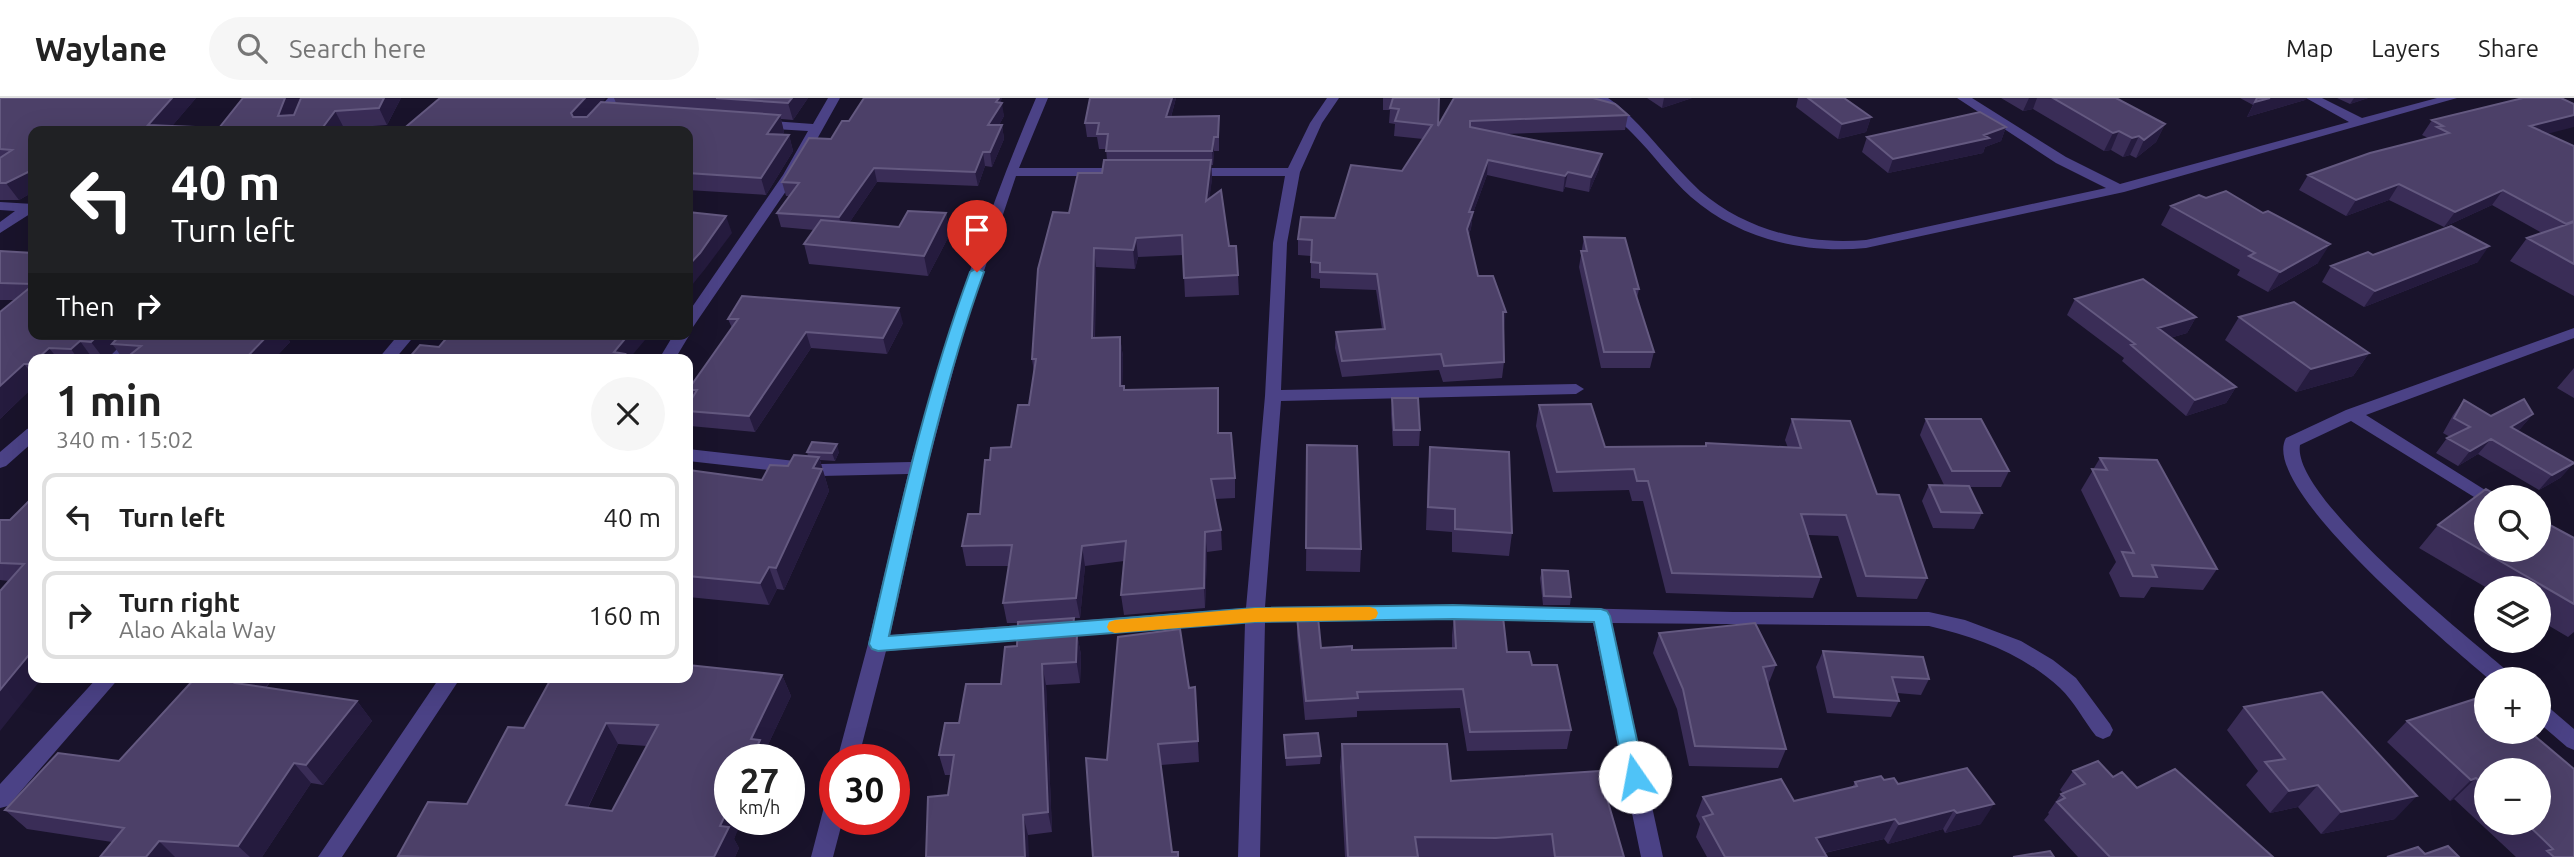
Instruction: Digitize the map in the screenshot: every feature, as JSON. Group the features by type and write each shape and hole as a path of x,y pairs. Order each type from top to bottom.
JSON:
{"street":[{"path":"592,126 609,113 615,98"},
{"path":"693,317 790,175 834,98"},
{"path":"851,744 878,644 918,468 956,330 1011,172 1042,98"},
{"path":"1249,857 1255,615 1273,396 1280,243 1293,172 1316,123 1333,98"},
{"path":"1600,98 1633,125 1696,194 1734,218 1795,243 1829,248 1866,244 2119,189 2451,98"},
{"path":"1963,98 2061,160 2119,189"},
{"path":"2312,98 2359,122"},
{"path":"750,123 817,128"},
{"path":"1011,172 1134,172"},
{"path":"1175,172 1293,172"},
{"path":"0,206 28,208"},
{"path":"0,229 28,210"},
{"path":"2489,667 2396,586 2320,508 2293,466 2290,453 2292,442 2352,414 2574,333"},
{"path":"120,354 135,340"},
{"path":"390,354 403,340"},
{"path":"1273,396 1576,389"},
{"path":"2352,414 2474,491"},
{"path":"0,462 28,437"},
{"path":"693,456 821,470 918,468"},
{"path":"878,644 1255,615 1453,612 1733,619 1928,619 1965,627 2014,646 2046,666 2069,684 2103,730"},
{"path":"1601,616 1652,857"},
{"path":"0,799 105,683"},
{"path":"329,857 447,683"},
{"path":"2551,721 2574,741"},
{"path":"822,857 828,835"}],"building":[{"path":"0,98 172,98 148,125 172,126 28,126 28,172 6,183 0,183 0,158 12,150 0,149"},
{"path":"243,98 285,98 278,116 294,115 301,98 384,98 379,108 335,111 324,126 221,126"},
{"path":"440,98 585,98 571,113 573,117 587,117 601,102 780,115 767,134 789,135 761,178 693,173 693,126 407,126"},
{"path":"716,98 792,98 788,103"},
{"path":"864,98 999,98 996,102 1002,103 988,125 1002,125 990,152 983,152 975,172 874,168 839,217 777,213 799,183 782,182 809,138 831,139 842,121 849,121"},
{"path":"1090,98 1172,98 1166,117 1219,116 1218,137 1214,137 1212,151 1106,151 1108,134 1097,134 1099,123 1085,123"},
{"path":"1393,98 1439,98 1438,126 1454,98 1593,98 1615,104 1628,115 1470,121 1470,127 1602,154 1591,177 1568,172 1565,176 1488,160 1469,212 1473,212 1467,229 1478,276 1493,276 1506,312 1503,312 1504,362 1444,366 1441,354 1342,361 1336,332 1385,329 1377,274 1320,272 1320,263 1311,262 1312,240 1298,239 1301,217 1335,218 1351,165 1402,171 1432,125 1395,121 1399,109 1390,108"},
{"path":"1808,98 1844,98 1871,117 1842,124"},
{"path":"2053,98 2116,98 2165,124 2144,140 2139,136 2132,138 2119,131 2113,133"},
{"path":"2523,98 2561,98 2574,104 2574,115 2530,126 2574,146 2574,221 2566,224 2503,190 2455,212 2399,184 2356,200 2308,175 2370,153 2449,133 2437,127 2443,126 2432,120"},
{"path":"1980,112 2006,127 1984,135 1989,138 1893,159 1867,137"},
{"path":"1104,160 1211,160 1206,201 1221,190 1229,246 1236,246 1238,275 1184,278 1182,235 1136,238 1133,250 1094,248 1092,338 1120,337 1120,386 1124,386 1124,390 1218,388 1218,433 1231,433 1235,478 1211,479 1221,530 1205,532 1204,588 1121,595 1126,541 1082,546 1076,598 1003,603 1012,545 962,546 968,514 980,514 985,460 990,460 991,448 1011,447 1018,405 1029,405 1036,359 1032,359 1038,269 1053,212 1069,213 1078,173 1102,173"},
{"path":"2226,191 2263,213 2268,211 2330,244 2280,272 2249,256 2255,253 2171,206 2199,195 2206,198"},
{"path":"908,211 946,213 924,256 804,244 821,220 899,227"},
{"path":"693,213 726,216 693,261"},
{"path":"2574,222 2574,264 2527,238"},
{"path":"2451,226 2489,246 2375,291 2331,266 2368,252 2373,255"},
{"path":"1584,237 1625,238 1639,289 1634,289 1654,352 1604,352 1581,251 1587,251"},
{"path":"0,251 28,253 28,284 0,283"},
{"path":"2143,279 2196,317 2158,328 2236,387 2195,400 2131,345 2135,344 2075,299"},
{"path":"28,289 28,340 93,340 80,341 71,349 49,348 42,354 28,354 28,364 24,364 0,386 0,312"},
{"path":"742,296 899,308 883,338 806,332 749,416 693,411 693,397 697,390 693,390 693,383 738,319 728,319"},
{"path":"2294,302 2369,353 2311,369 2239,317"},
{"path":"116,340 263,340 250,354 131,354 141,346 112,344"},
{"path":"445,340 624,340 614,352 625,354 412,354 420,345 439,347"},
{"path":"1392,398 1418,398 1420,430 1394,430"},
{"path":"2524,399 2533,414 2511,427 2574,463 2552,475 2491,439 2470,451 2447,438 2470,427 2454,418 2464,400 2491,416"},
{"path":"1591,404 1605,447 1706,446 1706,443 1801,448 1792,419 1850,421 1877,494 1899,495 1927,578 1866,576 1846,515 1801,514 1821,577 1672,573 1648,481 1637,481 1634,469 1557,472 1539,405"},
{"path":"1926,419 1981,419 2009,471 1952,471"},
{"path":"812,442 837,444 832,453 807,452"},
{"path":"1307,445 1357,446 1361,549 1306,548"},
{"path":"1430,447 1509,452 1512,533 1455,529 1455,509 1428,507"},
{"path":"794,455 819,457 813,468 822,469 776,568 769,567 760,583 693,576 693,471 762,480 770,465 788,466"},
{"path":"2100,458 2157,460 2217,569 2152,565 2157,577 2133,576 2122,552 2134,553 2092,469 2107,470"},
{"path":"1929,485 1969,486 1982,513 1941,512"},
{"path":"2474,498 2474,546 2438,525"},
{"path":"28,502 28,656 0,690 0,591 24,564 0,563 0,520 10,520"},
{"path":"2551,526 2574,538 2574,604 2551,591 2551,576 2526,576 2502,562 2551,562"},
{"path":"1542,570 1568,571 1571,597 1544,596"},
{"path":"1454,616 1503,617 1507,652 1529,652 1532,665 1557,665 1571,730 1470,732 1463,689 1357,692 1358,698 1306,701 1297,617 1318,617 1321,648 1352,646 1352,650 1456,648"},
{"path":"1074,618 1072,634 1077,634 1076,662 1042,664 1048,812 1023,815 1025,857 926,857 928,797 948,795 954,755 939,755 945,723 959,723 966,684 1001,684 1005,647 1017,646 1018,622"},
{"path":"1755,623 1776,665 1763,667 1786,749 1695,746 1683,689 1659,633"},
{"path":"1180,629 1189,688 1195,687 1198,741 1158,744 1172,852 1178,852 1178,857 1093,857 1086,758 1107,760 1118,637"},
{"path":"1823,651 1923,657 1929,679 1892,677 1899,701 1834,697"},
{"path":"693,666 782,675 751,739 760,740 758,744 714,744 714,835 725,835 714,857 398,856 428,802 467,804 508,727 524,728 549,683 693,683","holes":["606,723 658,725 612,811 566,805"]},
{"path":"190,683 235,683 357,701 306,765 294,763 238,846 159,841 146,857 100,857 124,828 5,810 58,753 119,761"},
{"path":"2322,692 2417,796 2341,812 2318,785 2289,791 2265,762 2285,759 2244,707"},
{"path":"2474,699 2474,744 2544,744 2574,769 2574,857 2554,857 2547,851 2553,849 2538,835 2551,835 2551,758 2474,758 2474,779 2471,780 2407,721"},
{"path":"1318,733 1321,756 1286,758 1284,735"},
{"path":"1342,744 1447,744 1451,781 1599,771 1624,857 1555,857 1552,834 1496,838 1415,837 1418,857 1348,857"},
{"path":"2098,761 2113,777 2122,772 2137,788 2175,769 2273,857 2110,857 2057,802 2065,798 2061,794 2085,784 2073,771"},
{"path":"1967,768 1994,804 1957,813 1954,810 1899,824 1895,819 1816,838 1827,857 1725,857 1703,817 1713,814 1703,797 1781,779 1794,801 1857,786 1855,782 1881,776 1884,780 1894,778 1898,784"},
{"path":"2448,846 2459,857 2387,857 2418,847 2425,854"},
{"path":"2050,851 2054,857 2013,857"}],"slow traffic":[{"path":"1115,627 1255,615 1370,613"}],"route":[{"path":"977,272 956,330 918,468 878,644 1255,615 1453,612 1601,616 1635,777"}]}
